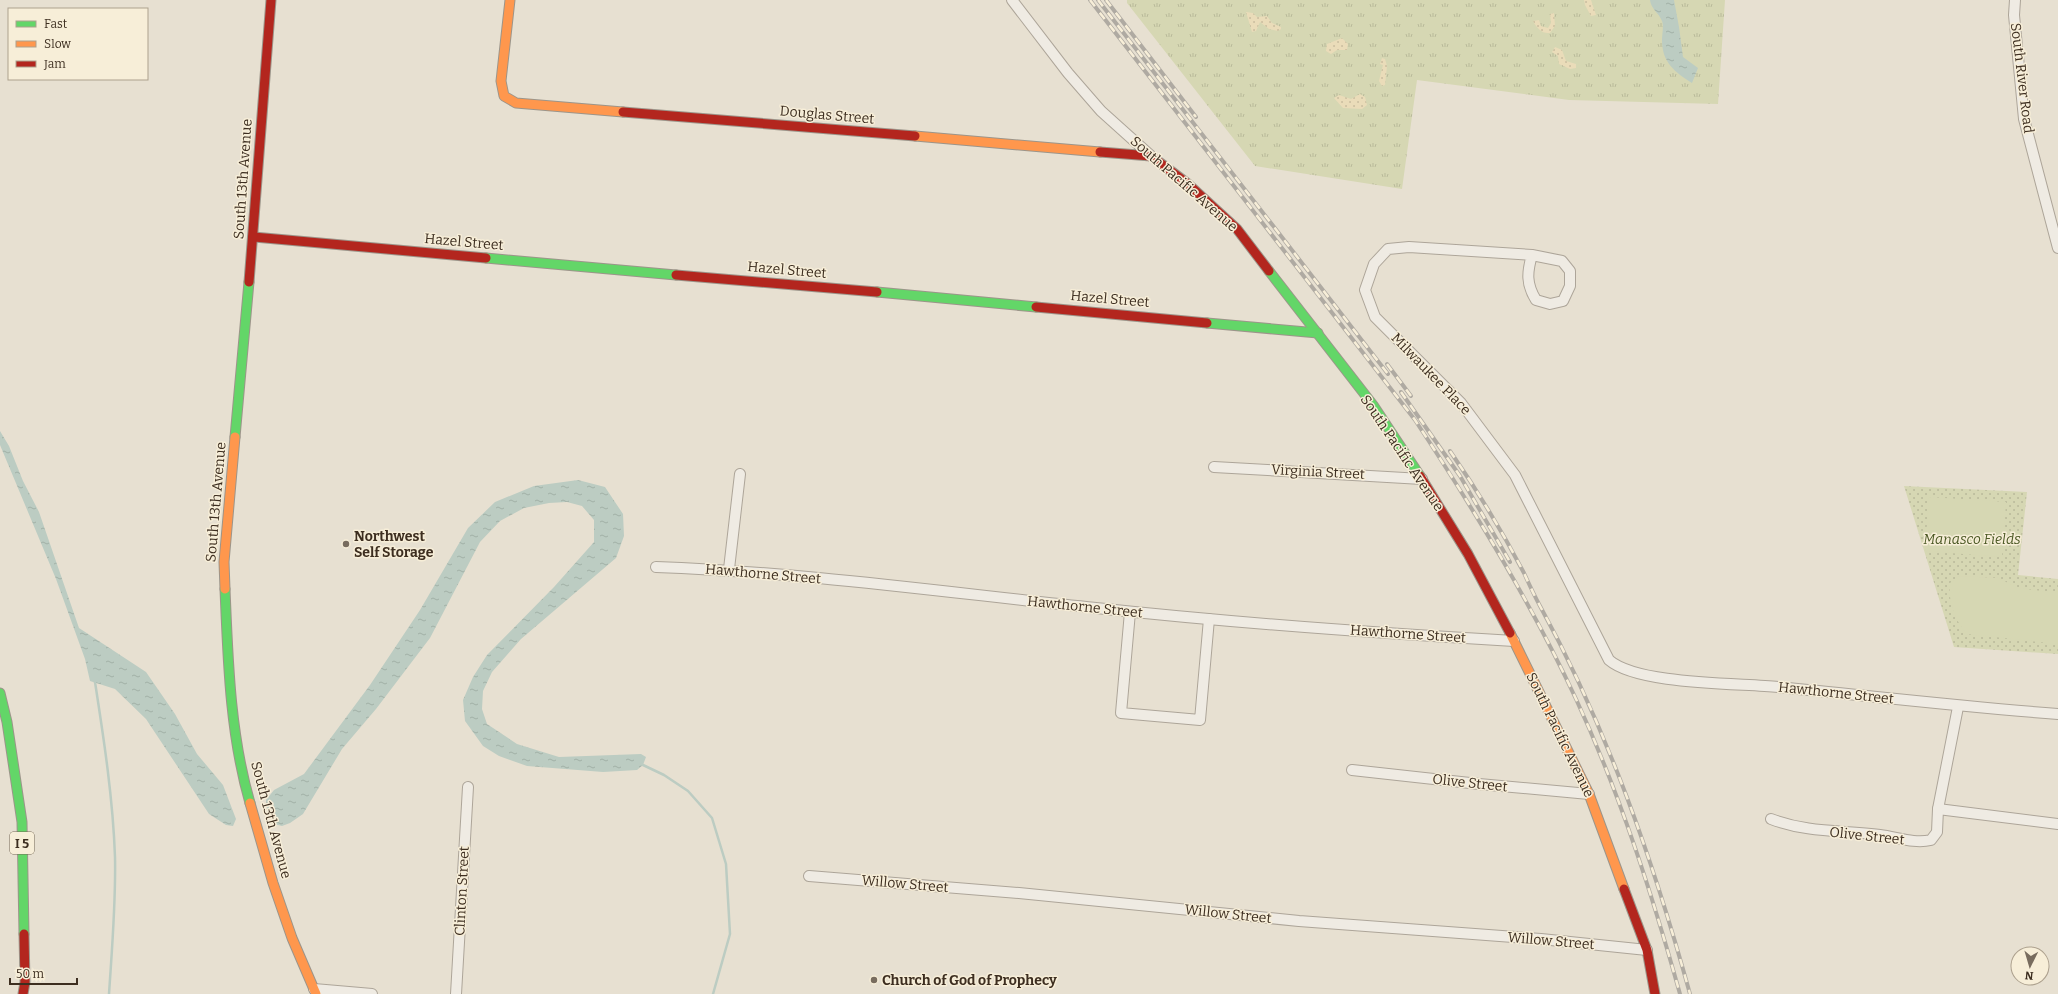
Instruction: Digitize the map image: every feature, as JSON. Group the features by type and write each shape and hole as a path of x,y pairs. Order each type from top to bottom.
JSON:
{"main road":[{"name":"South 13th Avenue","path":"271,0 253,237 224,562 229,677 236,737 247,793 273,883 292,938 315,992"},
{"name":"Douglas Street","path":"510,0 500,81 504,96 516,103 1151,156"},
{"name":"South Pacific Avenue","path":"1151,156 1188,184 1237,229 1373,406 1422,479 1468,554 1514,641 1589,794 1647,950 1655,994"},
{"name":"Hazel Street","path":"253,237 647,273 869,291 1318,333"},
{"name":"I 5","path":"0,693 7,722 22,822 25,982 23,994"}],"street":[{"name":"South Pacific Avenue","path":"1012,0 1068,73 1101,111 1151,156"},
{"name":"South River Road","path":"2015,0 2014,15 2024,119 2058,248"},
{"name":"Milwaukee Place","path":"1532,255 1409,247 1388,249 1374,264 1365,290 1375,317 1461,403 1515,475 1604,653 1616,666"},
{"path":"1532,255 1562,261 1570,271 1570,286 1563,301 1550,304 1536,300 1529,288 1527,271 1532,255"},
{"name":"Virginia Street","path":"1214,467 1422,479"},
{"path":"729,570 740,474"},
{"name":"Hawthorne Street","path":"656,567 729,570 1209,619 1415,636 1514,641"},
{"path":"1130,612 1121,713 1153,716 1200,720 1209,619"},
{"name":"Hawthorne Street","path":"1616,666 1638,674 1676,679 1776,687 1958,707 2058,714"},
{"name":"Olive Street","path":"1771,819 1789,826 1818,831 1879,835 1921,843 1931,840 1938,832 1938,809 1958,707"},
{"name":"Olive Street","path":"1352,770 1589,794"},
{"name":"Clinton Street","path":"456,994 468,787"},
{"path":"1938,809 2058,824"},
{"name":"Willow Street","path":"809,876 1016,892 1299,921 1647,950"},
{"path":"315,992 372,994"}],"green space":[{"path":"1127,0 1725,0 1718,104 1569,100 1417,80 1402,189 1255,166 1127,3"},
{"name":"Manasco Fields","path":"1904,486 2027,492 2018,575 2058,579 2058,654 1954,647"},
{"path":"1929,497 2006,502 2002,557 1925,551"},
{"path":"1958,576 1999,578 2017,588 2058,593 2058,644 1967,634 1962,629 1955,616 1950,597 1950,583"}],"sand":[{"path":"1584,0 1591,0 1596,15 1591,16"},
{"path":"1246,12 1253,13 1257,17 1267,16 1272,23 1281,27 1281,29 1278,31 1269,29 1260,22 1256,31 1252,32"},
{"path":"1554,13 1555,26 1550,33 1545,33 1540,30 1533,21 1539,20 1541,26 1548,28 1551,23 1550,14"},
{"path":"1342,38 1348,44 1347,50 1337,50 1331,54 1326,51 1327,44"},
{"path":"1555,47 1562,50 1566,61 1576,64 1576,68 1570,69 1559,64 1558,56 1552,52"},
{"path":"1382,58 1385,59 1387,66 1385,85 1382,86 1379,81 1383,65 1380,64"},
{"path":"1360,94 1365,97 1367,105 1362,109 1343,108 1334,98 1339,95 1351,99"}],"water":[{"path":"1650,0 1674,0 1683,57 1698,68 1692,83 1675,71 1667,61 1664,55 1662,40 1663,23 1652,6"},
{"path":"0,431 9,446 23,481 39,512 79,628 146,672 175,714 197,754 223,785 236,819 233,826 226,825 209,814 146,719 115,689 90,681 85,659 56,579 0,445"},
{"path":"578,480 605,487 623,514 624,536 616,558 521,639 492,672 483,691 482,709 487,724 517,744 559,757 641,754 646,757 643,765 637,770 603,772 527,766 499,756 483,746 465,721 463,700 473,677 487,655 554,587 594,542 594,520 582,506 567,502 549,503 524,508 500,521 480,542 430,638 376,709 342,749 303,814 290,823 282,826 274,824 267,810 266,800 274,790 304,774 370,685 420,610 468,528 495,502 534,486"}],"waterway":[{"path":"95,682 110,791 115,857 114,908 109,994"},
{"path":"643,765 664,775 688,791 712,818 726,864 730,934 713,994"}],"railway":[{"path":"1090,0 1415,420 1501,557 1559,663 1607,771 1634,845 1680,994"},
{"path":"1098,0 1388,374"},
{"path":"1106,0 1196,117"},
{"path":"1387,364 1411,396"},
{"path":"1401,392 1460,476 1510,562"},
{"path":"1450,451 1489,511 1516,557 1586,699 1607,747 1644,845 1676,944 1690,994"}],"traffic: fast":[{"path":"486,258 676,275"},
{"path":"1269,271 1373,405 1420,476"},
{"path":"235,437 249,282"},
{"path":"877,292 1036,307"},
{"path":"1207,323 1318,333"},
{"path":"225,589 229,670 234,724 243,777 250,803"},
{"path":"0,693 7,722 22,822 24,934"}],"traffic: slow":[{"path":"510,0 501,81 504,96 516,103 623,112"},
{"path":"915,136 1100,152"},
{"path":"225,589 224,562 235,437"},
{"path":"1510,633 1589,794 1624,889"},
{"path":"250,803 273,883 292,938 316,994"}],"traffic: jam":[{"path":"249,282 271,0"},
{"path":"623,112 915,136"},
{"path":"1100,152 1151,156 1188,184 1237,229 1269,271"},
{"path":"253,237 486,258"},
{"path":"676,275 877,292"},
{"path":"1036,307 1207,323"},
{"path":"1420,476 1468,554 1510,633"},
{"path":"1624,889 1647,950 1655,994"},
{"path":"23,994 25,982 24,934"}],"place":[{"name":"Northwest Self Storage","path":"346,544"},
{"name":"Church of God of Prophecy","path":"874,980"}]}
